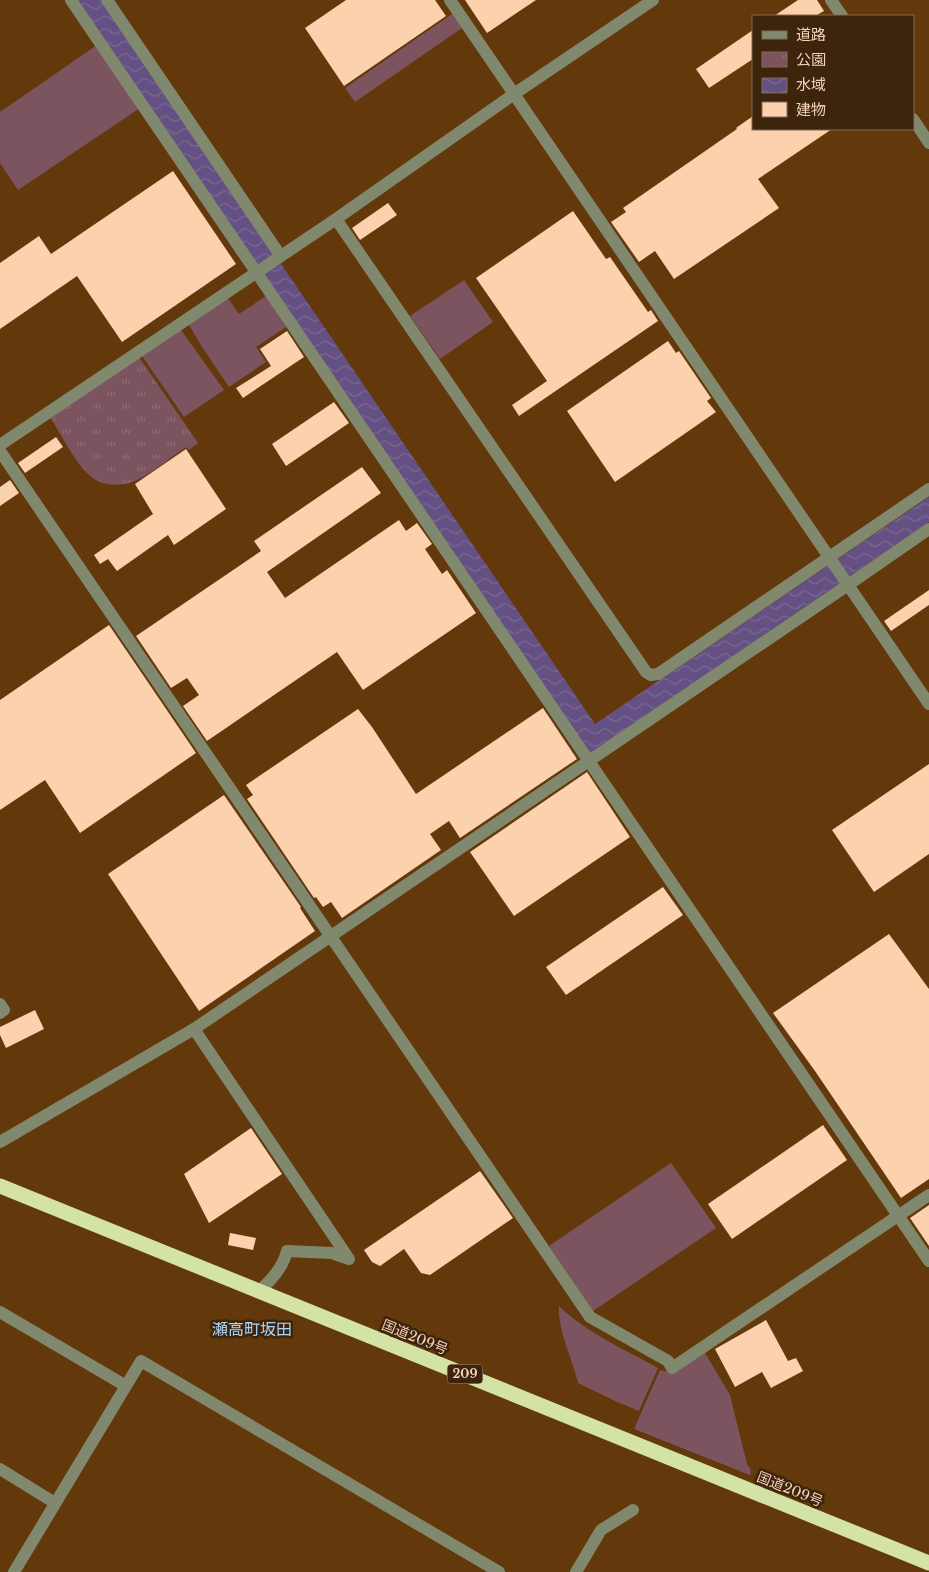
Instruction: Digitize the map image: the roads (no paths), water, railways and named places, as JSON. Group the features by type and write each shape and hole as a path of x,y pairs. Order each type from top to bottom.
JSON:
{"highway":[{"name":"国道209号","path":"0,1186 929,1563"}],"street":[{"path":"71,0 929,1261"},
{"path":"107,0 280,255"},
{"path":"450,0 929,704"},
{"path":"0,445 336,219 514,94 653,0"},
{"path":"831,0 841,15"},
{"path":"914,120 929,143"},
{"path":"336,219 646,672 651,675 658,674 929,489"},
{"path":"0,451 590,1318 668,1361 672,1368 929,1195"},
{"path":"0,1142 194,1029 929,529"},
{"path":"0,1004 4,1010 0,1012"},
{"path":"194,1029 349,1258 332,1253 287,1250 284,1261 270,1281 259,1291"},
{"path":"0,1312 126,1386"},
{"path":"14,1572 142,1361 499,1572"},
{"path":"0,1469 55,1503"},
{"path":"576,1572 601,1530 633,1510"}],"water":[{"path":"78,0 101,0 595,724 929,497 929,522 593,752 589,752"}],"district":[{"name":"瀬高町坂田","path":"252,1329"}]}
